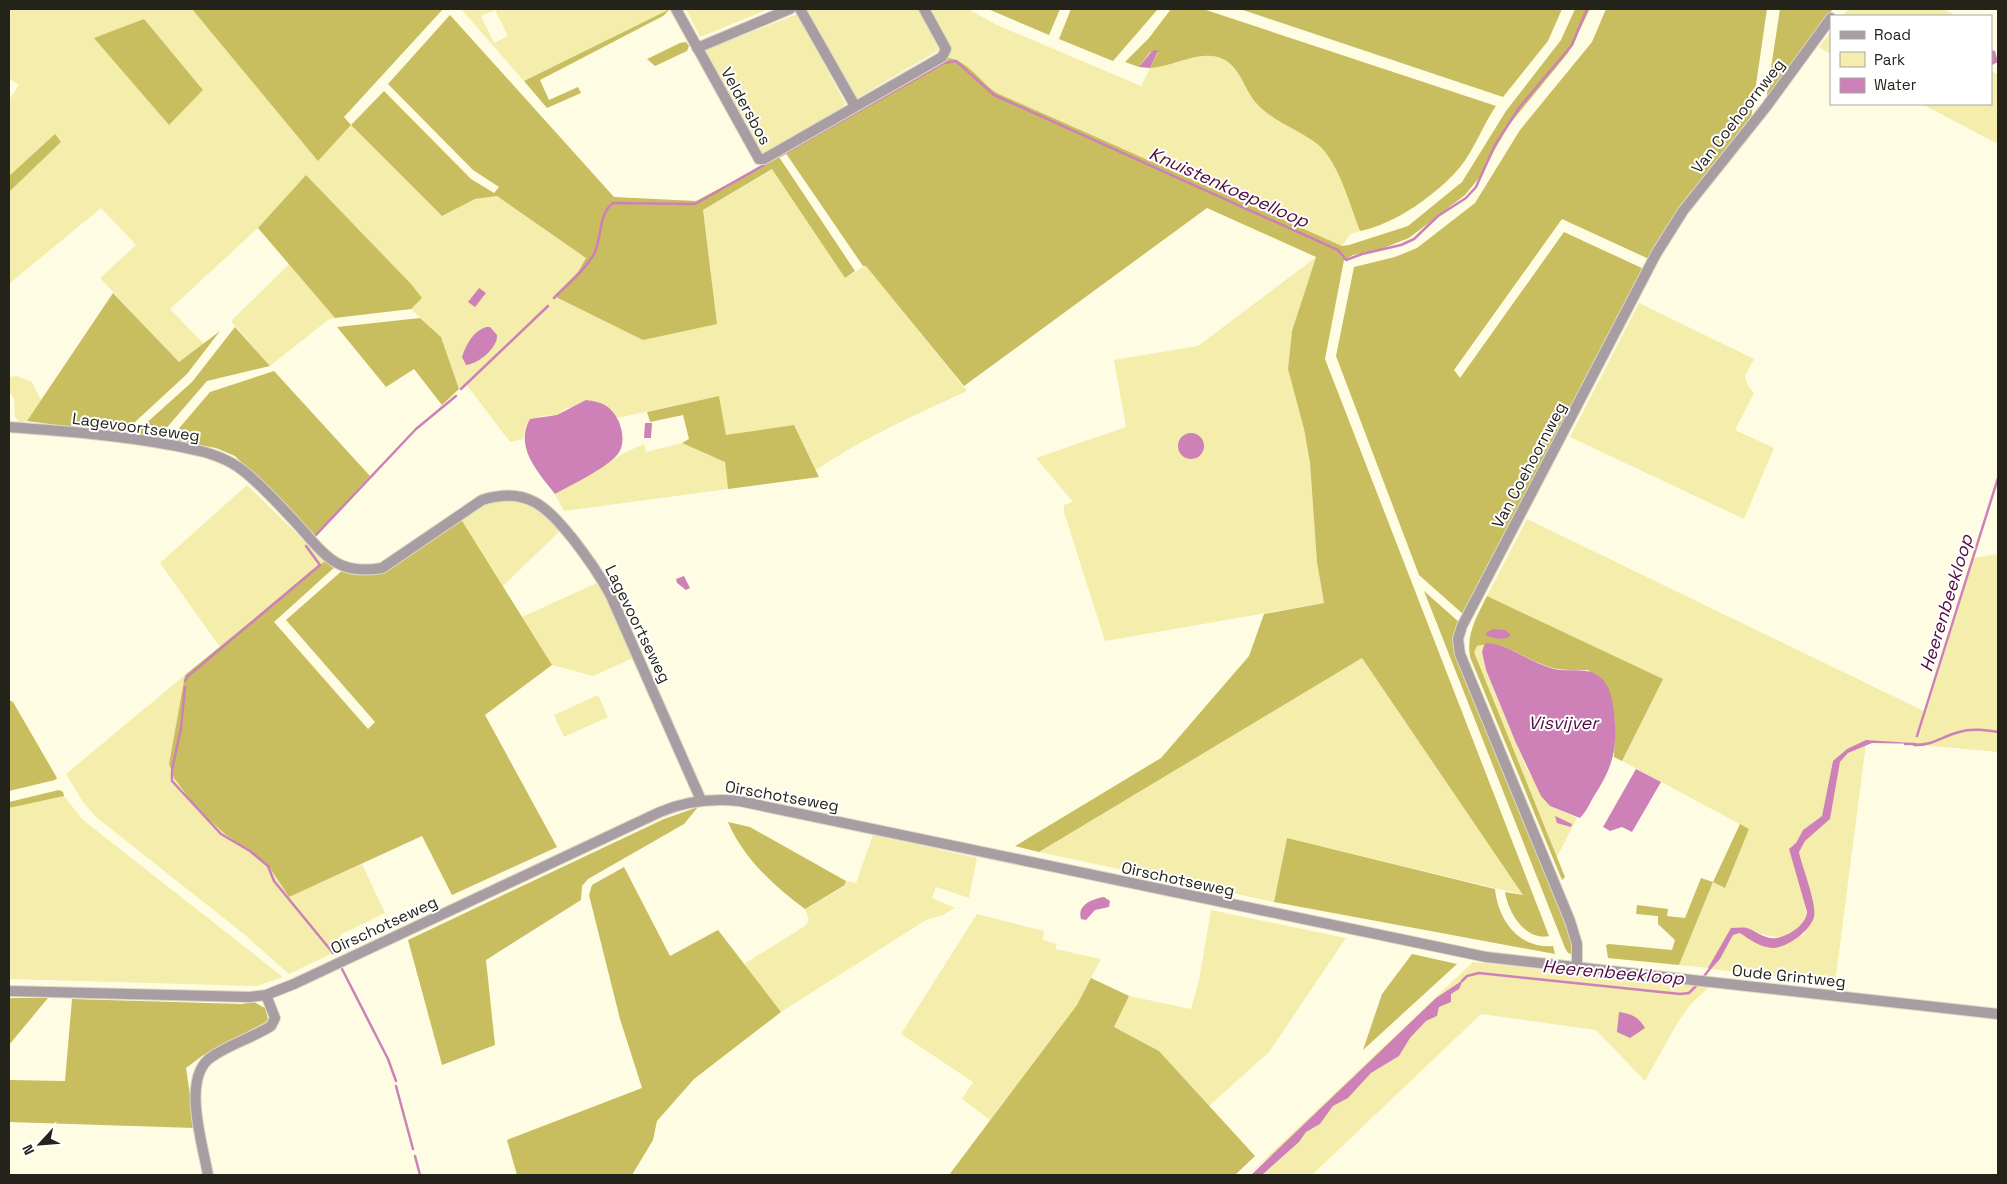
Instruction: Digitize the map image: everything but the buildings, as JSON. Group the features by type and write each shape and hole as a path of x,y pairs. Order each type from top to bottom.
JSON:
{"street":[{"name":"Veldersbos","path":"676,9 759,159 764,159 945,54 946,49 924,9"},
{"path":"698,48 790,9"},
{"path":"800,9 855,106"},
{"name":"Van Coehoornweg","path":"1577,968 1577,944 1570,921 1460,654 1458,639 1465,621 1656,254 1683,211 1766,107 1830,18"},
{"name":"Lagevoortseweg","path":"9,427 131,438 209,452 240,467 297,525 319,551 334,563 349,569 366,571 382,568 482,500 499,494 519,496 536,501 553,514 597,570 610,594 697,787 701,800"},
{"name":"Oirschotseweg","path":"9,991 229,998 266,995 302,980 660,812 701,800 739,801 1405,942 1486,957 1577,968"},
{"name":"Oude Grintweg","path":"1577,968 1998,1014"},
{"path":"208,1175 196,1102 196,1081 202,1065 212,1056 271,1026 275,1018 266,995"}],"green space":[{"path":"10,9 192,9 262,93 333,145 351,125 442,216 475,199 497,196 586,258 578,272 717,324 703,210 773,169 845,278 866,265 967,391 871,437 816,470 794,425 726,436 719,396 617,418 612,409 567,408 557,415 541,416 526,425 523,439 510,442 466,384 459,389 441,337 411,309 422,298 306,175 258,228 170,309 204,344 179,362 100,278 136,245 101,208 9,284 9,192 61,142 54,135 9,176 9,100 19,85 9,78","holes":["95,38 179,61 203,90 169,125","469,342 490,350 468,365 462,357"]},
{"path":"461,9 670,9 524,81","holes":["495,10 508,36 494,43 481,16"]},
{"path":"686,9 769,9 700,37"},
{"path":"920,9 940,46 939,50 854,100 805,10"},
{"path":"930,9 968,9 997,25 1141,86 1150,68 1201,56 1218,57 1225,60 1236,71 1256,103 1262,109 1309,138 1324,150 1337,171 1360,231 1350,234 1342,246 999,94 975,75 945,59 949,46"},
{"path":"1848,9 1943,9 1955,15 1843,15"},
{"path":"797,14 845,103 844,106 761,156 704,57 707,50"},
{"path":"1830,33 1830,53 1819,47"},
{"path":"1992,72 1998,75 1998,144 1924,105 1992,105"},
{"path":"1316,257 1292,331 1288,369 1304,429 1310,463 1317,562 1324,603 1105,641 1064,512 1064,505 1073,502 1036,458 1126,427 1114,360 1198,346"},
{"path":"289,264 335,318 328,320 270,366 231,321"},
{"path":"1639,303 1754,359 1745,376 1748,386 1754,393 1735,430 1774,448 1744,519 1570,437"},
{"path":"17,376 32,382 41,400 27,421 20,423 15,417 14,398 9,391 9,377"},
{"path":"682,443 725,462 728,489 564,511 555,494 621,455 644,444 646,452"},
{"path":"247,485 325,561 220,647 160,563"},
{"path":"497,497 533,503 564,527 503,586 459,516"},
{"path":"1527,519 1926,712 1974,558 1998,554 1998,752 1866,740 1833,761 1822,816 1803,830 1796,843 1807,919 1787,935 1779,937 1732,928 1708,968 1679,965 1713,882 1725,887 1749,829 1622,761 1662,679 1487,596"},
{"path":"601,581 635,657 593,676 552,665 522,617"},
{"path":"1487,643 1484,645 1482,652 1486,670 1527,769 1550,806 1577,818 1557,857 1474,652 1477,646"},
{"path":"1362,658 1524,895 1287,838 1274,902 1039,852"},
{"path":"185,675 169,764 170,771 185,795 206,818 226,835 268,865 289,897 362,864 385,913 342,934 338,940 341,949 289,974 244,934 96,817 83,802 66,774"},
{"path":"598,695 608,717 564,737 554,715"},
{"path":"1866,744 1835,983 1711,969 1720,959 1733,935 1740,933 1759,945 1804,935 1814,907 1799,852 1805,841 1830,819 1840,762 1848,753"},
{"path":"64,796 83,820 283,977 257,986 9,979 9,808"},
{"path":"873,835 977,858 969,898 936,887 932,898 955,908 943,915 926,920 781,1012 744,964 805,926 809,920 805,909 845,886 847,881 856,883"},
{"path":"1211,910 1346,938 1269,1052 1209,1106 1159,1051 1114,1027 1129,996 1191,1009 1199,980"},
{"path":"977,914 1044,931 1043,940 1057,944 1055,949 1101,959 1077,1005 990,1120 962,1099 973,1082 901,1034"},
{"path":"1473,962 1709,987 1690,1005 1678,1022 1645,1081 1596,1030 1481,1014 1312,1175 1262,1175 1299,1142 1306,1132 1320,1124 1333,1106 1348,1098 1371,1073 1399,1056 1410,1038 1426,1021 1437,1016 1439,1007 1436,998 1283,1146 1248,1175"}],"shaded area":[{"path":"192,9 443,9 344,117 351,125 318,161"},
{"path":"670,9 663,16 540,80 549,100 578,87 581,93 547,108 524,81"},
{"path":"988,9 1060,9 1049,35"},
{"path":"1071,9 1158,9 1113,61 1059,39"},
{"path":"1171,9 1203,9 1496,106 1466,159 1441,187 1401,215 1373,228 1360,231 1337,171 1324,150 1309,138 1262,109 1256,103 1236,71 1225,60 1218,57 1201,56 1150,68 1158,52 1150,52 1139,67 1125,62 1149,38"},
{"path":"1240,9 1562,9 1548,41 1503,97"},
{"path":"1575,9 1590,9 1568,53 1508,126 1479,178 1465,195 1409,238 1381,249 1353,255 1344,260 1325,359 1549,936 1532,934 1525,930 1514,916 1505,892 1523,895 1362,658 1039,852 1015,846 1161,758 1249,656 1264,614 1324,603 1317,562 1310,463 1304,429 1288,369 1292,331 1316,257 1207,208 964,386 866,266 863,266 785,152 949,58 963,64 999,94 1342,246 1349,245 1408,226 1462,182 1506,111 1561,40"},
{"path":"1606,9 1767,9 1751,119 1649,259 1562,219 1454,370 1460,378 1564,232 1644,269 1463,614 1419,575 1336,356 1354,267 1395,257 1417,248 1475,203 1520,130 1592,42"},
{"path":"1780,9 1833,9 1767,96 1767,94"},
{"path":"450,15 614,197 696,201 779,157 855,271 845,278 772,169 703,210 717,324 643,340 554,296 578,272 586,258 497,196 475,199 442,216 351,125 384,91 471,179 494,193 499,187 473,170 388,84"},
{"path":"144,19 203,90 169,125 94,38"},
{"path":"686,42 689,46 687,51 655,66 647,59 680,43"},
{"path":"55,134 61,142 9,192 9,176"},
{"path":"306,175 411,284 422,298 411,309 335,318 258,228"},
{"path":"113,293 179,362 220,331 187,374 122,434 27,421"},
{"path":"420,318 441,337 459,389 442,405 414,369 386,387 337,327"},
{"path":"235,327 270,366 207,381 157,439 133,435 192,382"},
{"path":"274,371 370,476 315,536 235,456 216,448 169,440 210,392"},
{"path":"719,396 726,435 794,425 819,477 728,489 725,462 682,443 689,439 683,415 650,422 647,412"},
{"path":"459,516 552,665 485,715 557,847 452,895 422,836 289,897 268,865 226,835 196,808 174,778 169,764 185,675 325,561 336,566 274,622 368,729 375,722 286,620 344,569 372,572"},
{"path":"1424,591 1460,623 1456,641 1573,935 1574,955 1568,953 1565,948"},
{"path":"1487,596 1663,679 1622,761 1614,757 1615,725 1611,696 1588,670 1551,668 1504,647 1495,645 1477,646 1474,652 1565,877 1562,880 1470,657 1471,633"},
{"path":"9,700 13,702 57,778 55,780 9,791"},
{"path":"59,790 63,792 64,796 9,808 9,802"},
{"path":"698,807 684,824 588,879 582,886 581,900 486,960 495,1045 442,1065 408,940 664,819"},
{"path":"728,822 750,827 846,881 845,885 805,909 760,870 742,848"},
{"path":"1740,824 1749,829 1725,888 1713,882"},
{"path":"1287,838 1495,889 1501,911 1512,930 1530,943 1541,946 1553,946 1555,954 1274,902"},
{"path":"624,867 670,956 718,930 781,1012 694,1079 657,1121 653,1140 632,1175 517,1175 507,1140 642,1088 620,1019 589,895 592,885"},
{"path":"1701,878 1713,882 1679,965 1608,958 1606,945 1609,944 1672,950 1675,940 1658,924 1658,916 1636,914 1637,905 1668,909 1667,916 1685,918"},
{"path":"1412,954 1457,964 1363,1050 1382,994"},
{"path":"1091,978 1129,996 1114,1027 1159,1051 1255,1156 1235,1175 949,1175 1077,1005"},
{"path":"9,998 48,998 9,1045"},
{"path":"72,999 242,1004 254,1002 265,1008 268,1019 266,1022 202,1056 186,1068 195,1128 9,1122 9,1080 65,1081"}],"water":[{"path":"1992,50 1995,51 1998,62 1992,65"},
{"path":"1158,51 1150,68 1139,67 1151,52"},
{"path":"479,288 486,293 475,307 468,302"},
{"path":"490,327 497,335 494,345 491,350 476,362 466,365 462,357 468,343 477,332"},
{"path":"586,400 602,404 613,412 621,430 620,451 604,466 555,494 530,459 526,449 526,429 530,419 557,415"},
{"path":"645,423 652,423 651,438 644,438"},
{"path":"1191,433 1200,437 1204,446 1200,455 1191,459 1182,455 1178,446 1182,437"},
{"path":"684,576 690,588 686,590 677,583 676,579"},
{"path":"1493,629 1505,630 1511,635 1499,639 1486,635 1486,633"},
{"name":"Visvijver","path":"1487,643 1504,647 1554,669 1580,670 1593,673 1604,681 1608,688 1615,725 1613,757 1606,776 1580,818 1550,806 1541,796 1516,743 1486,670 1482,652 1484,645"},
{"path":"1866,740 1927,744 1872,743 1848,753 1840,762 1830,819 1805,841 1799,852 1813,903 1814,917 1812,922 1803,933 1791,942 1772,948 1751,941 1740,933 1733,935 1720,959 1711,969 1708,968 1731,928 1747,928 1765,937 1776,938 1796,929 1804,921 1807,912 1789,849 1796,843 1803,830 1822,816 1833,761 1847,749"},
{"path":"1636,769 1661,782 1632,832 1622,827 1610,831 1603,827"},
{"path":"1555,816 1572,824 1571,827 1557,823"},
{"path":"1104,897 1110,901 1109,907 1095,910 1086,920 1081,919 1080,914 1083,906 1090,901"},
{"path":"1463,980 1459,989 1451,994 1451,1002 1439,1007 1437,1016 1426,1021 1410,1038 1399,1056 1371,1073 1348,1098 1333,1106 1320,1124 1306,1132 1299,1142 1262,1175 1251,1175 1436,998"},
{"path":"1619,1012 1634,1016 1645,1028 1630,1038 1617,1032"}],"waterway":[{"name":"Knuistenkoepelloop","path":"780,156 944,63 956,61 994,95 1338,250 1346,260 1362,254 1401,245 1414,239 1438,216 1466,198 1476,187 1495,145 1519,108 1572,45 1587,9"},
{"name":"Knuistenkoepelloop","path":"554,298 581,272 594,254 605,214 613,203 695,204 771,161"},
{"name":"Knuistenkoepelloop","path":"461,389 548,306"},
{"name":"Knuistenkoepelloop","path":"316,535 416,429 456,396"},
{"name":"Heerenbeekloop","path":"1917,736 1998,478"},
{"name":"Knuistenkoepelloop","path":"185,681 188,676 320,565 306,546"},
{"name":"Knuistenkoepelloop","path":"185,687 181,728 172,770 172,781 221,834 250,851 268,866 274,881 333,953"},
{"path":"1914,745 1920,745 1969,730 1998,732"},
{"name":"Heerenbeekloop","path":"1905,744 1915,744"},
{"name":"Heerenbeekloop","path":"1702,979 1711,967"},
{"name":"Knuistenkoepelloop","path":"342,969 388,1059 396,1081"},
{"name":"Heerenbeekloop","path":"1462,981 1467,976 1479,973 1680,994 1689,993 1699,983"},
{"name":"Knuistenkoepelloop","path":"396,1086 413,1149"},
{"name":"Knuistenkoepelloop","path":"415,1156 420,1175"}]}
